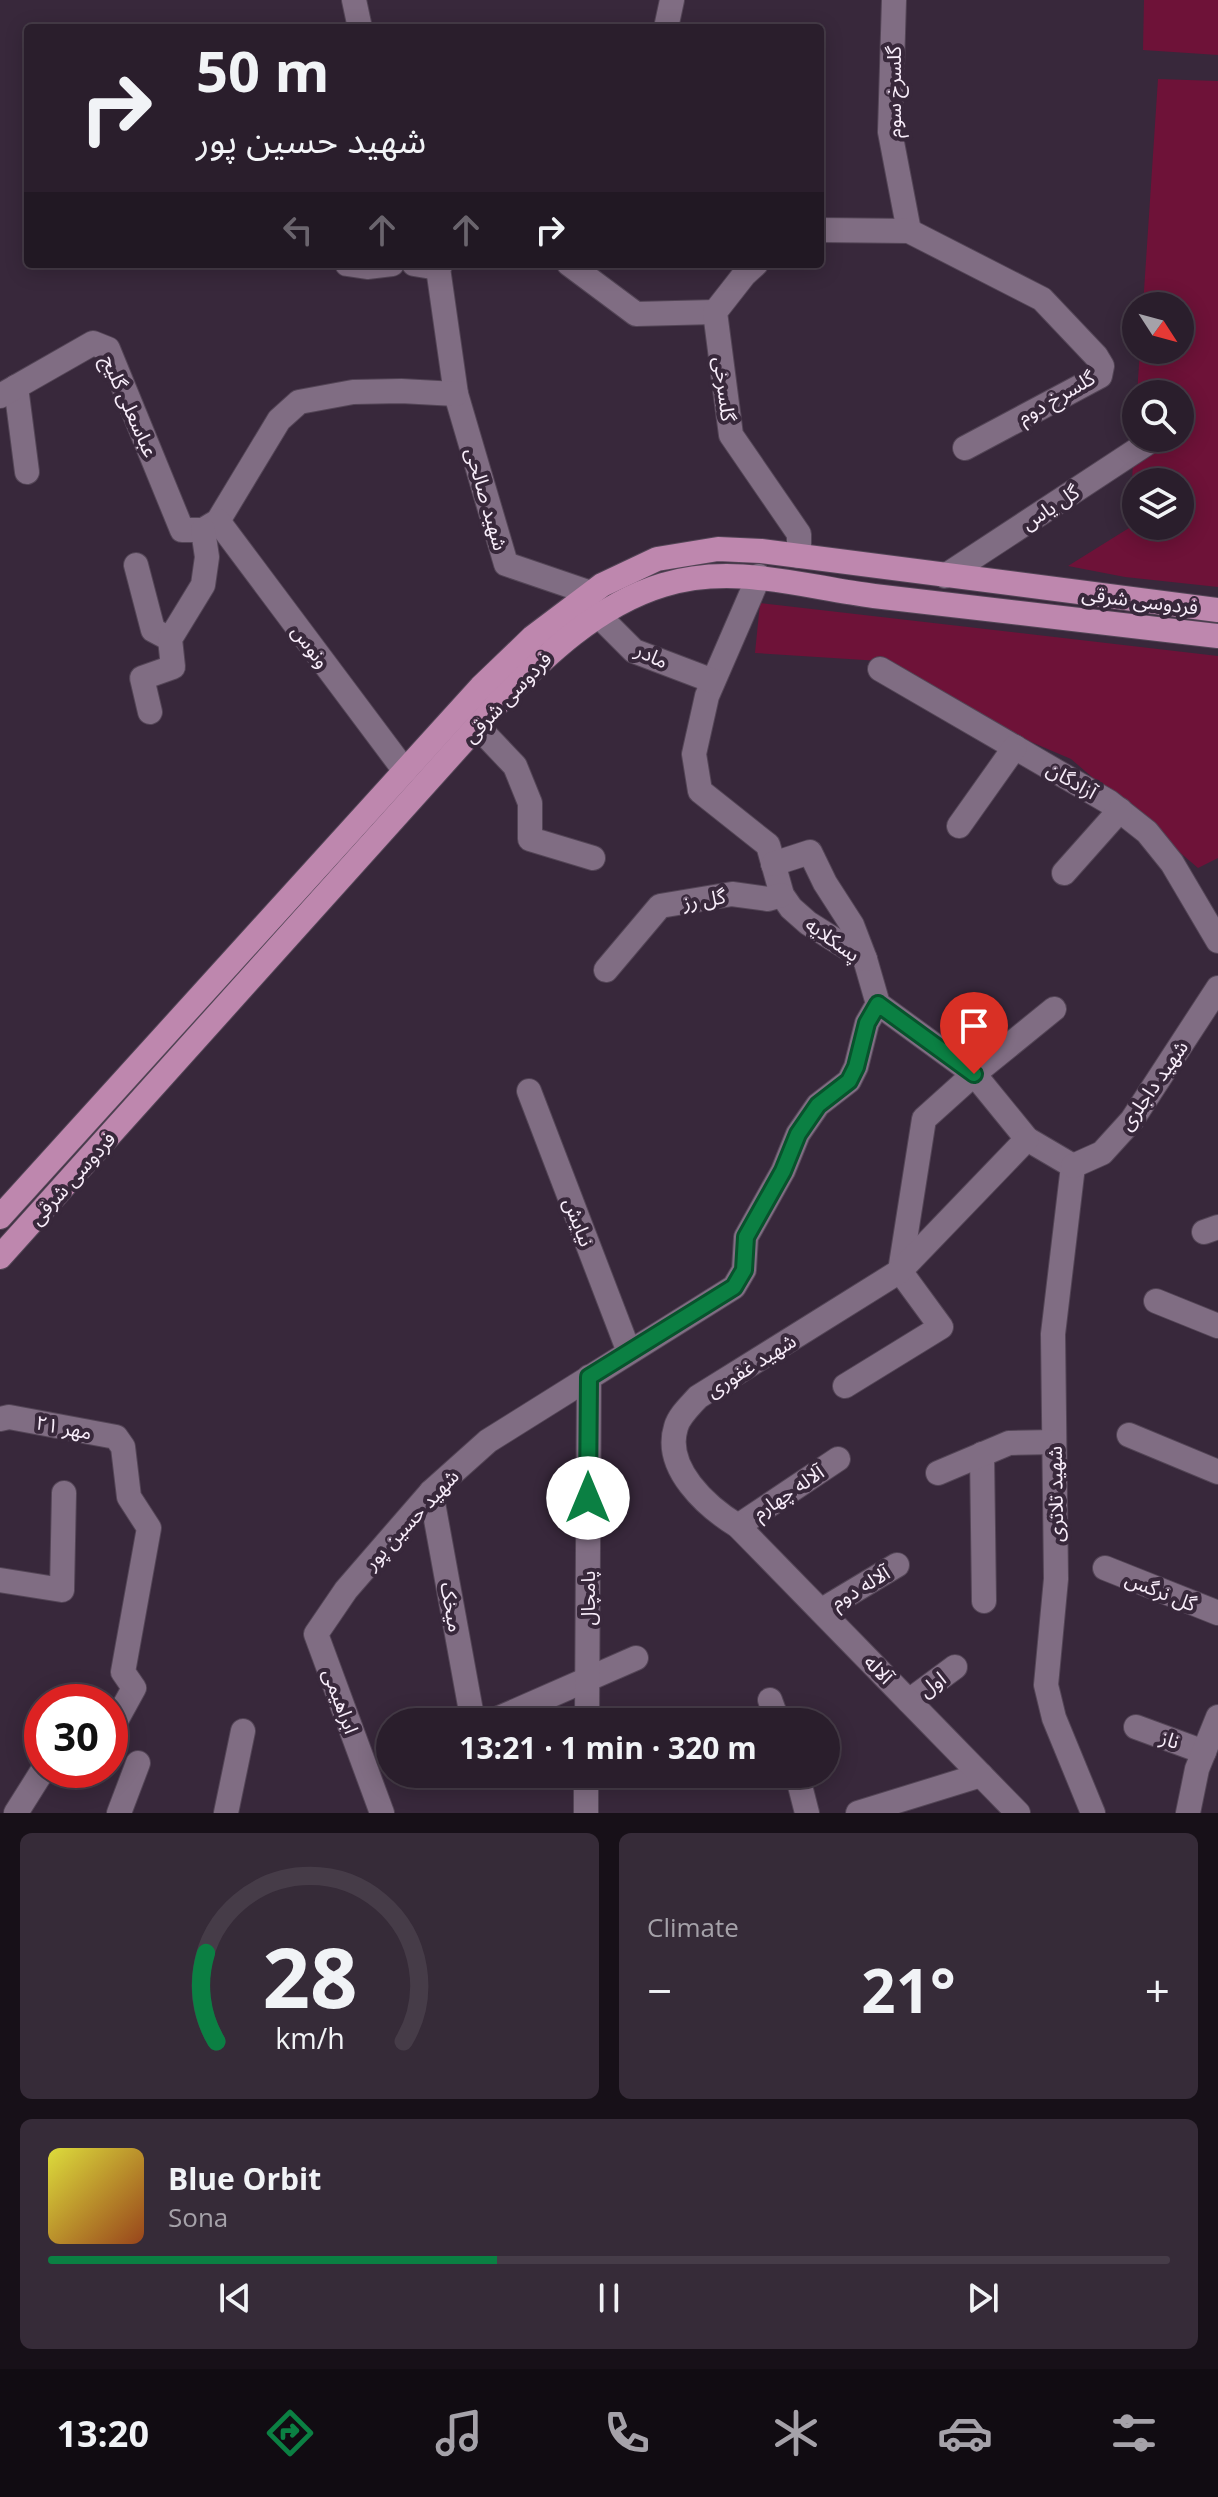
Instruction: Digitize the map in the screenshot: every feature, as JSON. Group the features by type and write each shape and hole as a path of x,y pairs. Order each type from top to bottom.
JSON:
{"main road":[{"name":"فردوسی شرقی","path":"0,1217 481,687 533,637 602,585 657,559 718,549 761,551 1218,610"},
{"name":"فردوسی شرقی","path":"0,1257 477,726 547,654 613,606 664,584 719,575 759,576 869,595 1218,636"},
{"path":"1167,630 1171,605"}],"street":[{"path":"354,0 359,24"},
{"path":"667,24 672,0"},
{"name":"گلسرخ سوم","path":"894,0 890,132 909,231"},
{"path":"824,230 909,231"},
{"name":"گلسرخ دوم","path":"909,231 1042,299 1102,366 1100,376 965,448"},
{"name":"شهید صالحی","path":"432,268 456,394 506,564 591,593"},
{"path":"574,268 636,314 715,312 752,268"},
{"name":"گلسرخی","path":"715,312 731,435 799,534 799,556"},
{"name":"عباسعلی گلیج","path":"8,391 93,343 108,349 201,527"},
{"path":"8,391 27,472"},
{"path":"150,712 142,678 173,667 170,639 203,585 207,557 201,527 279,420 299,402 353,392 456,394"},
{"name":"گل یاس","path":"945,576 1134,452"},
{"name":"ونوس","path":"201,527 405,771"},
{"path":"136,565 153,630 170,639"},
{"name":"پسکلایه","path":"759,576 707,696 694,754 700,791 768,845 782,895 791,908 808,923 865,959 878,1004"},
{"name":"مادر","path":"599,616 634,651 713,681"},
{"name":"آزادگان","path":"880,669 1120,810 1147,832 1172,863 1218,941"},
{"path":"477,726 515,766 530,803 530,839 593,858"},
{"path":"959,826 1015,747"},
{"path":"1064,873 1120,810"},
{"path":"773,864 810,852 825,883 852,925 865,959"},
{"name":"گل رز","path":"606,970 660,906 732,894 768,899 782,895"},
{"name":"شهید داجلری","path":"1073,1166 1102,1153 1132,1120 1218,988"},
{"path":"878,1004 974,1074 1027,1139 1073,1166"},
{"name":"شهید حسین پور","path":"316,1634 346,1590 431,1492 488,1441 734,1287 744,1270 746,1237 783,1171 798,1134 818,1105 849,1081 856,1067 867,1023 878,1004"},
{"path":"845,1386 941,1327 900,1271 924,1119 1054,1009"},
{"name":"نیایش","path":"529,1091 629,1352"},
{"name":"شهید غفوری","path":"738,1526 706,1502 684,1477 674,1451 676,1424 698,1397 900,1271 1027,1139"},
{"name":"شهید تلاتری","path":"1073,1166 1053,1334 1056,1579 1046,1685 1054,1718 1093,1813"},
{"path":"1156,1301 1218,1326"},
{"name":"پامچال","path":"587,1708 589,1377"},
{"name":"مهر ۲۱","path":"0,1419 9,1417 116,1437 123,1447 129,1497 149,1528 123,1672 134,1688 128,1699"},
{"path":"1129,1435 1218,1472"},
{"path":"938,1473 1009,1443 1054,1442"},
{"path":"982,1454 984,1601"},
{"name":"آلاله چهارم","path":"738,1526 838,1459"},
{"name":"میخک","path":"431,1492 470,1708"},
{"path":"0,1580 62,1590 64,1493"},
{"name":"آلاله","path":"738,1526 1018,1813"},
{"name":"آلاله دوم","path":"822,1610 897,1565"},
{"name":"گل نرگس","path":"1105,1568 1218,1613"},
{"name":"ابراهیمی","path":"316,1634 376,1763"},
{"path":"522,1708 636,1658"},
{"name":"اول","path":"909,1701 955,1667"},
{"path":"1188,1813 1197,1769 1218,1717"},
{"name":"ناز","path":"1136,1727 1204,1752"},
{"path":"226,1813 243,1731"},
{"path":"119,1813 138,1763"},
{"path":"858,1813 981,1775"},
{"path":"16,1813 32,1788"},
{"name":"ابراهیمی","path":"381,1788 382,1813"},
{"path":"586,1788 586,1813"},
{"path":"801,1788 807,1813"}],"shaded area":[{"path":"1144,0 1218,0 1218,55 1143,50"},
{"path":"1158,79 1218,81 1218,587 1125,577 1068,566 1122,532 1122,540 1194,540 1194,468 1133,468 1134,452 1194,452 1194,380 1138,380 1139,364 1194,364 1194,292 1144,292"},
{"path":"760,603 1218,656 1218,858 1198,868 1071,759 1003,730 880,661 755,653"}],"route":[{"path":"588,1498 589,1377 734,1287 744,1270 746,1237 783,1171 798,1134 818,1105 849,1081 856,1067 867,1023 878,1004 974,1074"}]}
